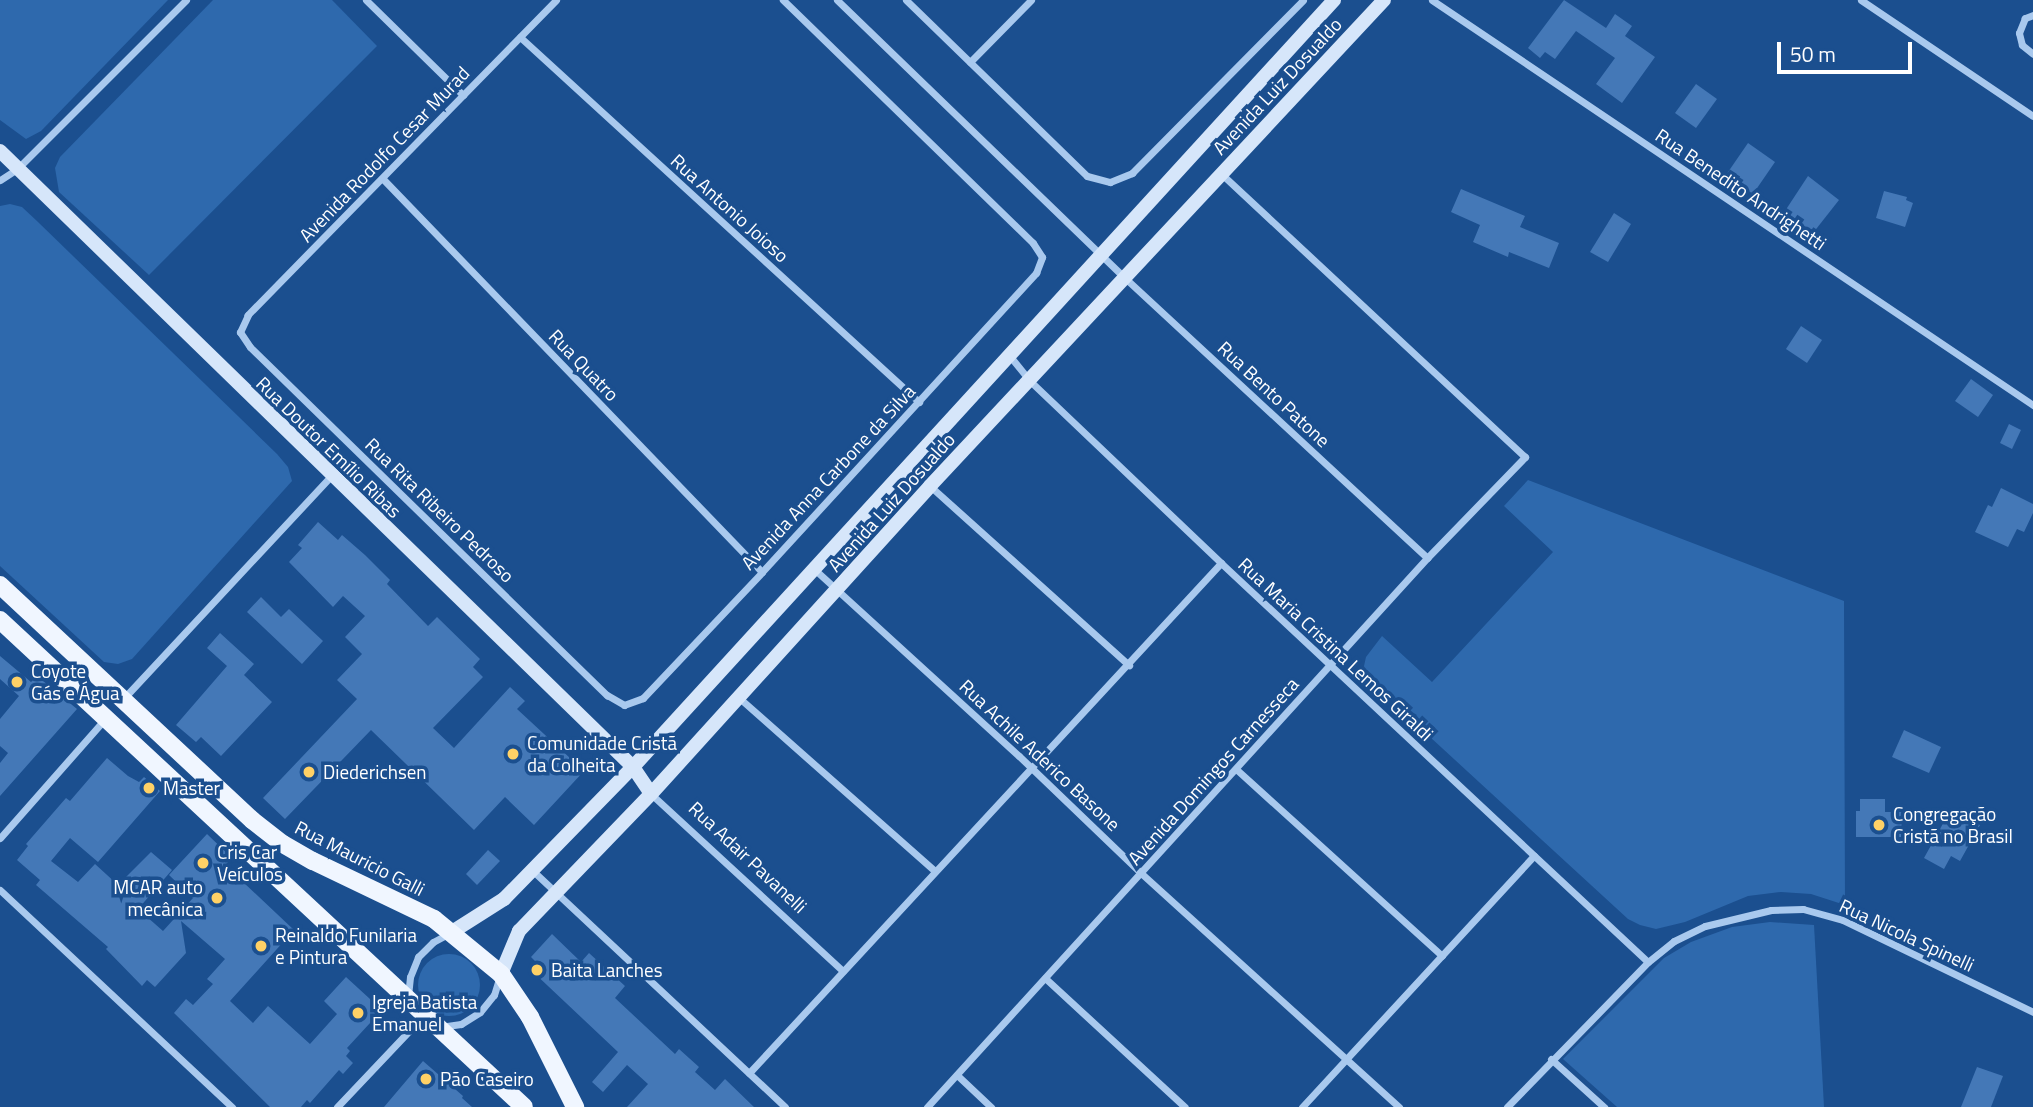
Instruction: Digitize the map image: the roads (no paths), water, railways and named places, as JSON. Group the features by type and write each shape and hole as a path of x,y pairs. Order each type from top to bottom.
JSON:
{"main road":[{"name":"Rua Mauricio Galli","path":"0,585 252,820 283,844 313,861 388,894 452,932 501,974 530,1017 575,1107"},
{"path":"0,620 426,1013 524,1107"}],"street":[{"path":"0,180 18,169 186,0"},
{"path":"366,0 463,95"},
{"name":"Avenida Rodolfo Cesar Murad","path":"240,332 248,315 555,0"},
{"name":"Avenida Anna Carbone da Silva","path":"624,705 643,698 762,572 1036,273 1042,257 1033,243 783,0"},
{"name":"Rua Bento Patone","path":"837,0 1099,254 1427,558"},
{"path":"906,0 1087,176 1110,182 1132,173 1303,0"},
{"path":"970,62 1031,0"},
{"name":"Avenida Luiz Dosualdo","path":"408,998 410,977 418,957 433,942 505,899 633,767 1099,254 1334,0"},
{"name":"Avenida Luiz Dosualdo","path":"440,1027 461,1024 480,1012 494,995 519,931 651,794 930,485 1384,0"},
{"name":"Rua Benedito Andrighetti","path":"1432,0 2033,405"},
{"path":"1860,0 2033,116"},
{"path":"2033,15 2025,18 2018,33 2022,45 2033,54"},
{"name":"Rua Antonio Joioso","path":"520,37 919,402"},
{"name":"Rua Doutor Emílio Ribas","path":"0,152 633,767"},
{"name":"Avenida Domingos Carnesseca","path":"927,1107 1427,558 1525,457 1220,174"},
{"name":"Rua Quatro","path":"383,179 762,572"},
{"name":"Rua Rita Ribeiro Pedroso","path":"240,332 250,347 597,685 624,705"},
{"name":"Rua Maria Cristina Lemos Giraldi","path":"1008,354 1030,381 1221,563 1647,962"},
{"path":"124,699 331,476"},
{"path":"930,485 1129,665"},
{"path":"749,1073 1221,563"},
{"name":"Rua Achile Aderico Basone","path":"813,568 1033,768 1142,874 1399,1107"},
{"path":"737,696 935,871"},
{"path":"0,838 105,718"},
{"name":"Rua Adair Pavanelli","path":"633,767 651,794 842,971"},
{"path":"1236,769 1442,956"},
{"path":"1302,1107 1534,856"},
{"path":"533,871 785,1107"},
{"path":"0,890 232,1107"},
{"name":"Rua Nicola Spinelli","path":"1507,1107 1647,962 1674,941 1705,926 1771,910 1803,909 1843,920 2033,1012"},
{"path":"1045,978 1185,1107"},
{"path":"337,1107 426,1013"},
{"path":"1551,1059 1604,1107"},
{"path":"957,1075 991,1107"}],"place":[{"name":"Coyote Gás e Água","path":"17,682"},
{"name":"Comunidade Cristã da Colheita","path":"513,754"},
{"name":"Diederichsen","path":"309,772"},
{"name":"Master","path":"149,788"},
{"name":"Congregação Cristã no Brasil","path":"1879,825"},
{"name":"Cris Car Veículos","path":"203,863"},
{"name":"MCAR auto mecânica","path":"217,898"},
{"name":"Reinaldo Funilaria e Pintura","path":"261,946"},
{"name":"Baita Lanches","path":"537,970"},
{"name":"Igreja Batista Emanuel","path":"358,1013"},
{"name":"Pão Caseiro","path":"426,1079"}]}
